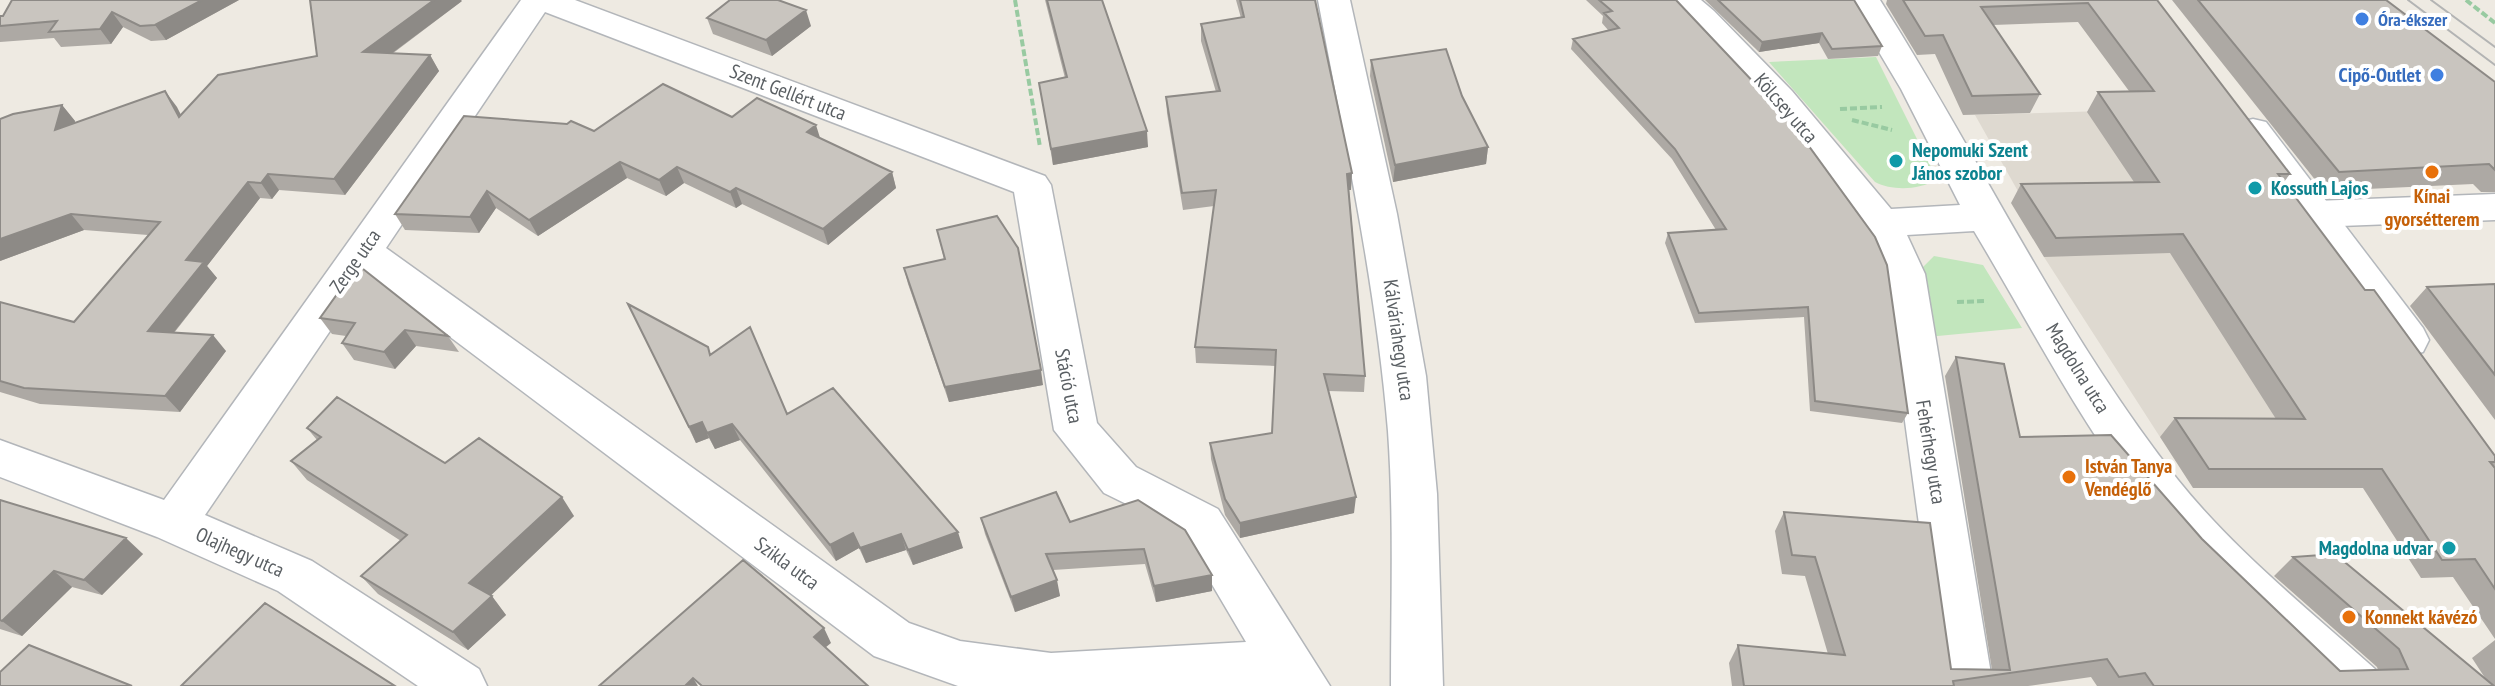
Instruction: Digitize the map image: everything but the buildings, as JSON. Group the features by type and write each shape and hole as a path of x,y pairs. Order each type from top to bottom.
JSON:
{"main road":[{"path":"2227,97 2432,375"}],"street":[{"name":"Zerge utca","path":"174,523 537,0"},
{"name":"Szent Gellért utca","path":"545,0 1032,185"},
{"name":"Kálváriahegy utca","path":"1334,0 1390,272 1403,359 1411,435 1417,686"},
{"name":"Kölcsey utca","path":"1682,0 1802,110 1882,223"},
{"name":"Magdolna utca","path":"1864,0 1927,106 1985,217 2120,436 2164,496 2233,572 2357,686"},
{"name":"Stáció utca","path":"1032,185 1076,430 1120,480 1175,506 1201,523 1295,674"},
{"path":"2315,214 2495,207"},
{"path":"1882,223 1985,217"},
{"name":"Fehérhegy utca","path":"1882,223 1897,249 1909,303 1967,686"},
{"name":"Szikla utca","path":"362,250 892,640 960,664 1051,676 1295,674"},
{"name":"Olajhegy utca","path":"0,458 174,523 295,576 461,686"}],"path":[{"path":"1015,0 1043,165 1032,185"},
{"path":"2466,0 2495,23"},
{"path":"1802,110 1927,106"},
{"path":"1802,110 1947,144"},
{"path":"1909,303 2036,300"}],"shaded area":[{"path":"2196,108 2255,188 2019,193 1975,115"},
{"path":"2269,200 2374,438 2160,437 2044,257"}],"green space":[{"path":"1876,57 1936,180 1914,187 1897,188 1875,182 1769,62"},
{"path":"1934,256 1983,265 2022,328 1927,337 1921,269"}],"tram line":[{"path":"2408,0 2495,65"},
{"path":"2431,0 2495,47"}],"place":[{"name":"Óra-ékszer","path":"2362,19"},
{"name":"Cipő-Outlet","path":"2437,75"},
{"name":"Nepomuki Szent János szobor","path":"1896,161"},
{"name":"Kínai gyorsétterem","path":"2432,172"},
{"name":"Kossuth Lajos","path":"2255,188"},
{"name":"István Tanya Vendéglő","path":"2069,477"},
{"name":"Magdolna udvar","path":"2449,548"},
{"name":"Konnekt kávézó","path":"2349,617"}]}
